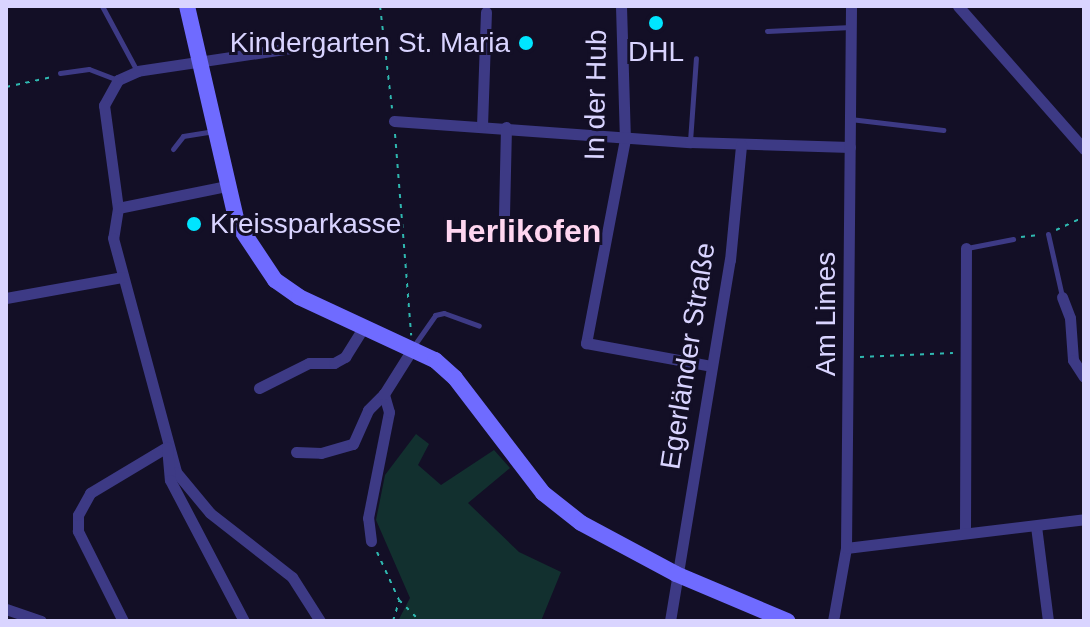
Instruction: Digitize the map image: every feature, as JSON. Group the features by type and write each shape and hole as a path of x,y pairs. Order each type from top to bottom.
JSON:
{"main road":[{"path":"187,6 226,186 237,223 275,280 413,348 455,378 543,493 615,544 676,574 787,621"}],"street":[{"name":"In der Hub","path":"621,6 625,139 586,343 711,366"},
{"name":"Am Limes","path":"833,621 846,548 851,358 851,6"},
{"path":"958,6 1084,149"},
{"path":"482,126 486,12"},
{"path":"291,48 199,58 138,71 118,80 104,105 118,208 113,238 176,472 210,513 292,577 320,621"},
{"path":"394,121 506,127 625,139 850,147"},
{"path":"504,215 506,127"},
{"name":"Egerländer Straße","path":"670,621 730,260 741,145"},
{"path":"118,208 226,186"},
{"path":"965,532 966,248"},
{"path":"6,298 123,277"},
{"path":"1062,297 1070,318 1073,360 1084,377"},
{"path":"259,388 309,363 334,363 345,357 364,326"},
{"path":"296,452 334,451 353,444 368,410 384,394 413,348"},
{"path":"371,541 368,518 389,412 384,394"},
{"path":"123,621 78,531 78,515 90,493 167,447"},
{"path":"167,447 170,480 244,621"},
{"path":"846,548 1084,519"},
{"path":"1036,526 1048,621"},
{"path":"6,609 41,621"}],"lane":[{"path":"102,6 138,71"},
{"path":"767,31 852,27"},
{"path":"690,142 696,58"},
{"path":"60,73 89,69 118,80"},
{"path":"850,119 943,130"},
{"path":"173,149 183,136 214,130"},
{"path":"1048,234 1062,297"},
{"path":"966,248 1013,239"},
{"path":"413,348 435,315 444,313 479,326"}],"path":[{"path":"380,6 394,121 413,348"},
{"path":"291,48 382,40"},
{"path":"6,87 60,73"},
{"path":"851,358 966,352"},
{"path":"371,541 399,600 420,621"},
{"path":"393,621 399,600"}],"green space":[{"path":"416,434 429,444 418,465 441,485 494,450 510,468 468,503 519,552 561,572 541,621 398,621 410,598 376,520 385,475"}],"place":[{"name":"DHL","path":"656,23"},
{"name":"Kindergarten St. Maria","path":"526,43"},
{"name":"Kreissparkasse","path":"194,224"}],"district":[{"name":"Herlikofen","path":"523,231"}]}
